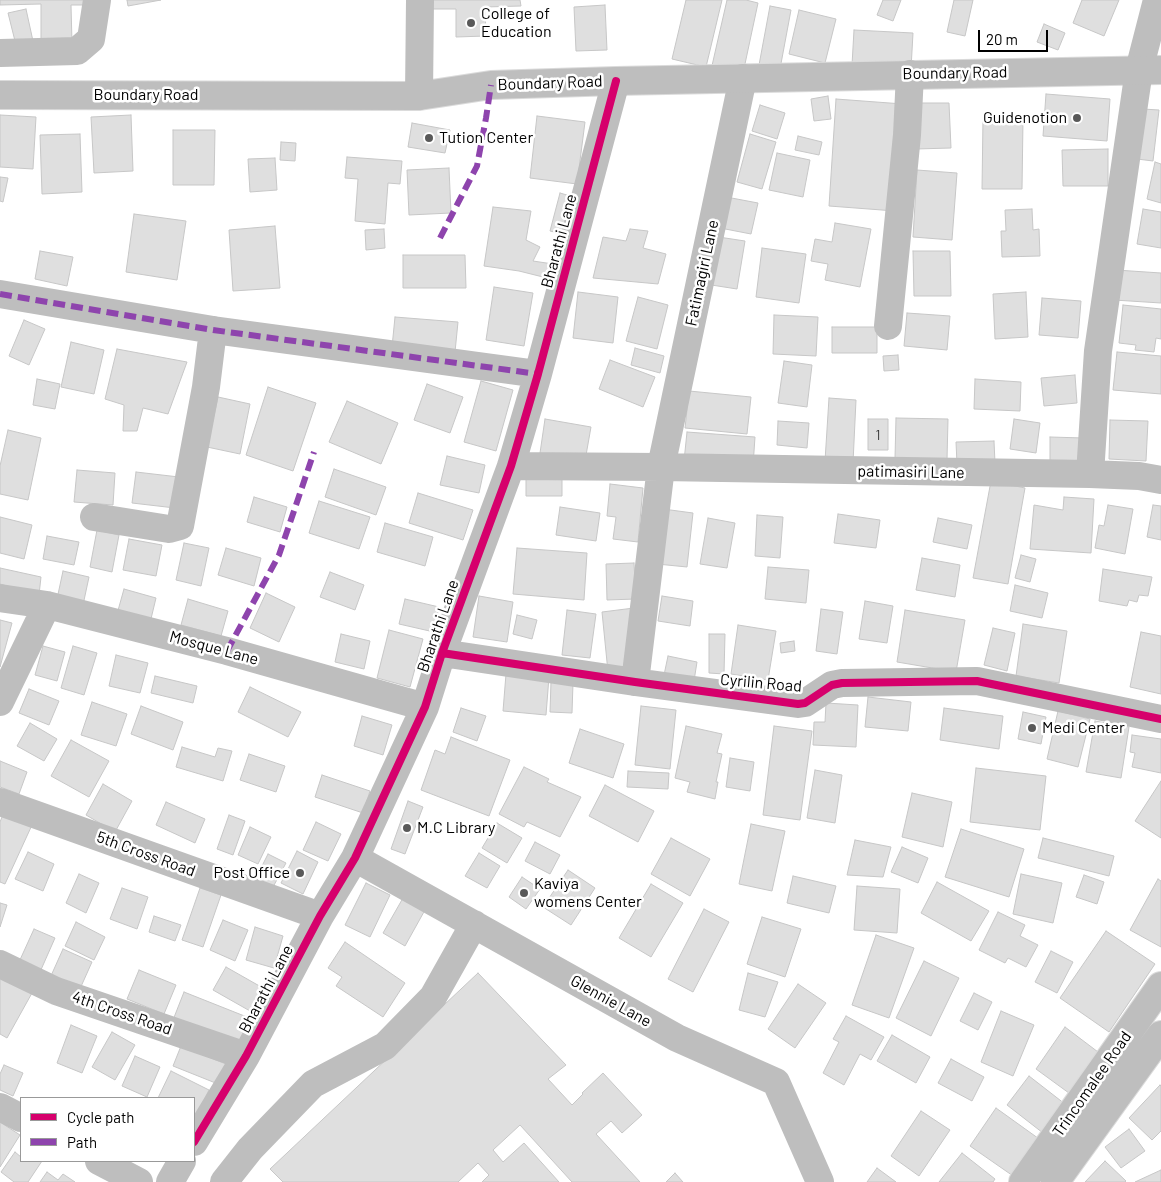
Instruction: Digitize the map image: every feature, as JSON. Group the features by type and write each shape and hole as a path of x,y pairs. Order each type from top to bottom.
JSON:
{"main road":[{"path":"0,53 77,51 91,39 97,0"},
{"path":"419,96 420,0"},
{"path":"1090,474 1098,351 1150,70 1157,0"},
{"name":"Boundary Road","path":"0,95 419,96 491,86 616,81 1150,70"},
{"path":"888,326 907,135 910,74"},
{"name":"Fatimagiri Lane","path":"635,682 661,467 743,78"},
{"name":"Bharathi Lane","path":"195,1140 246,1056 320,916 355,858 425,707 442,653 511,466 538,374 616,81"},
{"path":"0,294 214,330 538,374"},
{"path":"94,517 169,529 180,526 206,387 214,330"},
{"name":"patimasiri Lane","path":"511,466 1090,474 1139,476 1161,480"},
{"name":"Mosque Lane","path":"0,598 47,605 227,651 425,707"},
{"path":"0,702 47,605"},
{"name":"Cyrilin Road","path":"442,653 798,704 805,703 832,685 842,683 977,681 1161,719"},
{"name":"5th Cross Road","path":"0,802 320,916"},
{"name":"Glennie Lane","path":"355,858 677,1038 776,1082 820,1182"},
{"path":"224,1182 250,1149 313,1084 385,1046 433,996 474,924"},
{"name":"4th Cross Road","path":"0,964 56,991 246,1056"},
{"name":"Trincomalee Road","path":"1023,1182 1161,986"},
{"name":"Trincomalee Road","path":"1055,1182 1161,1035"},
{"path":"0,1107 20,1117"},
{"path":"101,1162 138,1182"},
{"path":"170,1182 181,1162"}],"building":[{"path":"0,0 89,0 89,5 71,5 72,43 41,44 41,4 0,5"},
{"path":"127,0 161,0 128,6"},
{"name":"College of Education","path":"430,0 520,0 521,6 485,7 486,36 456,37 456,9 431,9"},
{"path":"686,0 722,0 706,67 672,59"},
{"path":"727,0 746,0 758,3 742,78 711,70"},
{"path":"883,0 901,0 893,21 877,15"},
{"path":"954,0 973,0 965,36 947,32"},
{"path":"1082,0 1119,0 1104,36 1073,23"},
{"path":"605,5 607,50 576,51 574,7"},
{"path":"770,6 791,10 780,69 759,65"},
{"path":"26,9 33,41 16,45 8,13"},
{"path":"799,10 836,19 825,63 789,54"},
{"path":"1044,24 1065,33 1058,50 1037,42"},
{"path":"854,30 913,33 911,69 852,65"},
{"name":"Guidenotion","path":"1046,94 1110,99 1107,141 1043,136"},
{"path":"828,96 831,119 814,121 811,99"},
{"path":"836,99 903,104 895,211 829,206"},
{"path":"914,103 949,103 951,148 916,149"},
{"path":"760,105 785,113 777,139 752,131"},
{"path":"1143,109 1159,110 1153,161 1137,159"},
{"path":"0,115 36,117 33,169 0,167"},
{"path":"131,115 133,171 94,173 91,117"},
{"path":"537,116 585,122 577,184 530,178"},
{"path":"983,119 1023,120 1022,189 982,189"},
{"name":"Tution Center","path":"412,123 450,130 445,153 408,147"},
{"path":"173,130 215,130 214,185 173,185"},
{"path":"80,134 82,192 42,194 40,135"},
{"path":"750,134 776,142 762,189 737,182"},
{"path":"798,136 822,142 819,155 795,150"},
{"path":"281,142 296,143 295,161 280,160"},
{"path":"1108,149 1108,186 1063,186 1062,150"},
{"path":"777,153 810,160 803,197 769,190"},
{"path":"347,157 402,161 400,184 388,183 385,224 355,221 358,179 345,178"},
{"path":"275,158 277,190 250,192 248,159"},
{"path":"1155,162 1161,164 1161,203 1147,199"},
{"path":"449,168 451,213 409,215 407,170"},
{"path":"917,170 957,173 952,240 913,237"},
{"path":"0,177 8,178 3,202 0,201"},
{"path":"560,193 577,198 567,235 550,231"},
{"path":"721,196 758,203 751,234 715,227"},
{"path":"493,207 531,211 526,240 540,247 533,261 553,264 543,277 484,266"},
{"path":"1032,209 1033,230 1039,229 1040,256 1002,257 1001,231 1006,231 1005,210"},
{"path":"1143,209 1161,212 1161,248 1137,244"},
{"path":"134,214 186,221 177,280 126,272"},
{"path":"835,223 871,229 860,287 825,280 828,264 811,261 815,239 832,242"},
{"path":"275,226 280,288 233,291 229,230"},
{"path":"384,229 385,248 366,250 365,230"},
{"path":"630,229 648,231 643,248 666,254 658,284 593,278 603,237 626,241"},
{"path":"712,236 745,241 737,289 705,284"},
{"path":"762,248 806,254 799,303 756,297"},
{"path":"40,251 73,257 67,286 35,279"},
{"path":"913,251 950,251 951,296 914,296"},
{"path":"403,255 465,255 466,288 403,288"},
{"path":"1116,270 1161,273 1161,303 1114,300"},
{"path":"494,287 533,293 524,346 486,340"},
{"path":"578,292 618,297 613,343 573,338"},
{"path":"1026,292 1028,337 995,339 993,294"},
{"path":"638,297 668,305 657,349 626,341"},
{"path":"1042,298 1081,301 1078,338 1039,335"},
{"path":"1123,305 1161,309 1161,339 1156,338 1154,352 1135,350 1136,345 1119,343"},
{"path":"907,313 950,316 947,350 904,346"},
{"path":"774,315 818,317 816,356 773,354"},
{"path":"395,317 458,322 455,352 392,347"},
{"path":"24,320 45,329 29,365 9,356"},
{"path":"832,327 877,327 877,353 832,353"},
{"path":"71,342 104,350 94,394 61,387"},
{"path":"635,348 664,356 660,373 631,365"},
{"path":"117,349 187,362 168,414 143,408 137,431 123,431 124,405 105,399"},
{"path":"1117,352 1161,356 1161,394 1113,390"},
{"path":"898,355 899,370 884,371 883,356"},
{"path":"610,360 655,377 643,407 599,389"},
{"path":"784,361 812,365 807,407 778,403"},
{"path":"1075,375 1077,403 1044,406 1041,378"},
{"path":"37,379 60,384 55,409 33,405"},
{"path":"975,379 1021,382 1020,411 974,409"},
{"path":"481,381 513,390 496,451 464,442"},
{"path":"427,384 463,397 450,433 414,420"},
{"path":"268,387 316,403 293,471 246,455"},
{"path":"689,391 751,397 747,434 685,428"},
{"path":"218,397 250,404 240,454 207,447"},
{"path":"829,398 856,400 853,463 825,461"},
{"path":"347,401 398,423 381,464 329,442"},
{"path":"896,418 948,419 947,460 895,458"},
{"path":"545,419 591,427 585,461 540,453"},
{"path":"868,419 888,419 888,450 868,450"},
{"path":"1014,419 1040,423 1036,453 1010,449"},
{"path":"1110,420 1148,421 1146,461 1109,459"},
{"path":"778,421 809,423 807,448 777,445"},
{"path":"8,430 41,438 28,500 0,494 0,466"},
{"path":"687,432 755,437 753,466 684,461"},
{"path":"1050,437 1084,438 1083,467 1050,467"},
{"path":"994,441 995,463 957,464 956,442"},
{"path":"447,456 485,465 479,493 440,485"},
{"path":"334,469 386,487 376,515 325,497"},
{"path":"77,470 115,473 113,505 74,502"},
{"path":"136,472 179,477 175,508 132,503"},
{"path":"526,474 562,474 562,496 526,496"},
{"path":"991,481 1025,488 1008,584 973,578"},
{"path":"610,484 643,488 638,542 613,539 616,517 607,516"},
{"path":"418,493 473,510 463,540 409,523"},
{"path":"254,497 287,507 280,532 247,522"},
{"path":"1064,497 1094,499 1091,553 1030,549 1034,505 1063,510"},
{"path":"319,501 370,517 359,549 309,533"},
{"path":"1108,505 1133,509 1125,554 1095,548 1099,525 1104,526"},
{"path":"1153,505 1161,506 1161,540 1147,537"},
{"path":"560,507 600,513 596,541 556,535"},
{"path":"663,509 693,513 687,567 657,564"},
{"path":"838,514 880,520 876,548 834,543"},
{"path":"757,515 783,517 780,558 755,556"},
{"path":"0,517 32,525 24,559 0,553"},
{"path":"708,518 735,523 727,568 700,564"},
{"path":"938,518 972,525 967,549 933,542"},
{"path":"385,523 433,537 425,566 377,552"},
{"path":"97,530 119,535 112,572 90,567"},
{"path":"47,536 79,542 74,565 43,559"},
{"path":"129,539 162,545 156,576 123,570"},
{"path":"184,543 209,548 201,586 176,580"},
{"path":"226,548 261,558 254,586 218,575"},
{"path":"517,548 587,553 584,600 513,594"},
{"path":"1021,555 1036,559 1030,582 1015,578"},
{"path":"922,558 960,565 955,597 916,590"},
{"path":"634,563 636,599 607,600 606,564"},
{"path":"768,567 809,570 806,603 765,599"},
{"path":"0,568 41,577 39,595 0,584"},
{"path":"1103,569 1152,577 1148,596 1139,595 1137,602 1129,600 1127,606 1099,601"},
{"path":"63,571 89,577 83,605 57,599"},
{"path":"330,572 364,585 355,610 320,597"},
{"path":"1015,585 1048,593 1042,618 1010,611"},
{"path":"124,589 156,598 150,623 117,614"},
{"path":"266,593 295,607 279,642 250,628"},
{"path":"479,596 513,602 507,642 473,637"},
{"path":"662,596 693,601 690,626 658,621"},
{"path":"188,599 228,611 221,636 181,625"},
{"path":"405,599 439,607 434,632 399,624"},
{"path":"865,601 893,606 887,643 859,639"},
{"path":"634,608 628,670 608,672 602,612"},
{"path":"821,609 843,612 837,654 816,651"},
{"path":"567,610 596,614 590,658 562,655"},
{"path":"905,610 965,620 956,672 897,662"},
{"path":"517,615 537,620 532,639 513,634"},
{"path":"0,620 12,623 0,667"},
{"path":"1023,624 1067,631 1059,683 1016,676"},
{"path":"738,625 776,631 768,680 731,674"},
{"path":"993,628 1015,633 1007,671 984,665"},
{"path":"389,630 423,639 410,687 377,678"},
{"path":"1141,632 1161,636 1161,694 1130,687"},
{"path":"341,634 370,641 364,669 335,662"},
{"path":"709,634 725,634 724,674 709,673"},
{"path":"794,641 795,651 781,653 780,643"},
{"path":"43,646 65,652 57,681 35,675"},
{"path":"73,646 97,653 84,695 61,688"},
{"path":"116,655 148,663 140,693 109,686"},
{"path":"668,656 697,662 694,681 664,675"},
{"path":"506,674 549,677 546,715 503,711"},
{"path":"155,676 197,686 193,703 151,693"},
{"path":"551,682 573,683 572,713 550,712"},
{"path":"250,687 301,712 288,737 238,712"},
{"path":"29,689 59,701 49,725 19,713"},
{"path":"868,697 911,702 908,731 865,727"},
{"path":"92,702 127,714 116,746 81,735"},
{"path":"826,703 858,705 856,747 813,745 814,722 825,722"},
{"path":"141,706 183,722 173,750 131,734"},
{"path":"641,706 676,710 670,769 635,765"},
{"path":"461,708 486,716 477,741 453,732"},
{"path":"944,708 1003,716 999,749 940,740"},
{"path":"1058,711 1090,719 1078,767 1047,759"},
{"name":"Medi Center","path":"1023,712 1046,717 1041,744 1018,739"},
{"path":"362,716 392,725 383,755 354,746"},
{"path":"1095,721 1129,727 1121,778 1086,772"},
{"path":"30,723 57,739 44,761 17,746"},
{"path":"686,726 722,734 717,753 722,754 716,782 718,782 715,799 687,792 690,782 675,778"},
{"path":"774,726 812,731 800,820 763,815"},
{"path":"580,729 624,744 613,778 569,763"},
{"path":"1132,735 1161,739 1161,773 1132,767 1135,753 1130,752"},
{"path":"451,737 510,760 489,816 421,790 435,750 445,754"},
{"path":"71,740 109,761 89,797 51,776"},
{"path":"182,747 215,757 218,748 232,751 223,781 176,767"},
{"path":"249,754 285,766 276,792 240,780"},
{"path":"730,758 754,762 750,791 726,787"},
{"path":"0,761 27,772 19,794 0,787"},
{"path":"524,767 549,779 547,782 581,797 560,837 527,822 524,827 499,814"},
{"path":"976,768 1046,776 1040,830 970,822"},
{"path":"815,770 842,775 835,823 807,818"},
{"path":"628,771 669,773 668,789 627,787"},
{"path":"322,775 370,791 363,813 315,797"},
{"path":"1161,781 1161,838 1135,821"},
{"path":"103,784 132,801 115,832 86,815"},
{"path":"605,785 654,811 638,842 589,816"},
{"path":"912,793 952,802 943,847 902,837"},
{"name":"M.C Library","path":"408,801 423,807 405,854 391,849"},
{"path":"166,802 205,819 195,843 156,825"},
{"path":"4,812 32,825 5,884 0,882 0,822"},
{"path":"229,815 245,821 233,855 217,849"},
{"path":"316,822 341,834 328,861 303,850"},
{"path":"497,823 522,838 507,863 482,848"},
{"path":"751,824 785,831 772,891 739,884"},
{"path":"250,827 271,837 258,864 238,855"},
{"path":"961,829 1024,849 1009,897 945,877"},
{"path":"671,838 710,859 690,896 651,874"},
{"path":"1043,838 1114,856 1109,876 1038,858"},
{"path":"855,840 891,847 883,877 847,875"},
{"path":"535,842 560,855 550,874 525,861"},
{"path":"902,847 928,858 918,883 891,872"},
{"name":"Post Office","path":"297,851 318,862 303,894 281,883"},
{"path":"28,852 54,864 43,891 15,879"},
{"path":"479,853 500,866 487,888 465,876"},
{"path":"268,854 286,863 273,887 256,878"},
{"path":"568,870 595,888 571,925 543,907"},
{"path":"79,874 99,883 86,913 66,903"},
{"path":"1021,874 1062,883 1053,923 1013,914"},
{"path":"1084,875 1104,882 1097,904 1076,897"},
{"path":"793,876 836,886 829,913 787,903"},
{"name":"Kaviya womens Center","path":"522,877 540,889 526,909 509,897"},
{"path":"1158,879 1161,881 1161,947 1130,930"},
{"path":"937,882 989,911 971,941 921,913"},
{"path":"366,883 390,895 370,937 345,925"},
{"path":"651,884 683,903 651,957 619,938"},
{"path":"857,886 900,889 897,933 854,930"},
{"path":"122,888 148,897 137,929 110,919"},
{"path":"200,888 221,895 203,947 182,940"},
{"path":"403,898 425,910 405,946 383,933"},
{"path":"0,903 7,905 0,927"},
{"path":"704,909 729,922 693,992 668,979"},
{"path":"998,912 1025,925 1020,936 1038,945 1026,967 1008,958 1005,963 979,950"},
{"path":"154,916 181,925 175,941 149,932"},
{"path":"762,917 801,929 785,977 747,964"},
{"path":"223,920 248,930 235,961 210,950"},
{"path":"76,922 105,937 94,960 65,946"},
{"path":"255,927 283,936 274,968 246,960"},
{"path":"34,929 55,938 40,972 19,962"},
{"path":"1106,931 1155,964 1109,1032 1060,998"},
{"path":"876,935 914,948 889,1018 852,1005"},
{"path":"345,942 405,983 383,1017 336,986 342,977 328,968"},
{"path":"63,949 92,962 79,991 50,978"},
{"path":"1051,951 1073,962 1057,993 1035,982"},
{"path":"924,961 959,978 931,1036 896,1018"},
{"path":"226,967 263,988 250,1011 213,990"},
{"path":"139,970 176,985 164,1014 127,999"},
{"path":"478,973 566,1065 548,1079 572,1105 603,1073 642,1115 622,1133 611,1121 596,1134 640,1182 572,1182 520,1125 493,1150 503,1162 524,1143 559,1182 482,1182 489,1175 478,1163 458,1182 283,1182 270,1169"},
{"path":"748,973 778,982 765,1017 739,1010"},
{"path":"0,976 37,984 7,1038 0,1034"},
{"path":"798,984 826,1003 795,1048 768,1029"},
{"path":"184,992 252,1019 241,1047 173,1020"},
{"path":"974,993 992,1002 978,1030 960,1021"},
{"path":"1001,1011 1034,1025 1013,1076 981,1062"},
{"path":"846,1016 884,1037 871,1060 860,1054 844,1085 823,1073 839,1042 833,1039"},
{"path":"71,1025 97,1036 82,1073 57,1063"},
{"path":"1065,1027 1102,1055 1073,1096 1036,1069"},
{"path":"112,1032 135,1045 115,1080 92,1067"},
{"path":"892,1035 930,1057 916,1083 877,1061"},
{"path":"181,1046 231,1066 223,1086 173,1066"},
{"path":"135,1056 160,1067 147,1097 122,1086"},
{"path":"951,1059 984,1077 972,1101 938,1083"},
{"path":"4,1065 23,1073 13,1096 0,1090 0,1074"},
{"path":"171,1071 209,1090 196,1117 195,1097 158,1097"},
{"path":"1029,1076 1065,1104 1043,1133 1007,1105"},
{"path":"1160,1085 1161,1131 1152,1140 1129,1118"},
{"path":"996,1108 1042,1141 1016,1178 970,1146"},
{"path":"921,1111 950,1130 919,1176 891,1156"},
{"path":"0,1122 20,1135 0,1167"},
{"path":"1129,1129 1145,1151 1121,1168 1105,1147"},
{"path":"15,1152 20,1156 20,1162 41,1162 28,1182 14,1182 1,1172"},
{"path":"962,1153 995,1179 993,1182 939,1182"},
{"path":"1105,1161 1126,1181 1085,1182"},
{"path":"877,1168 896,1182 867,1182"},
{"path":"1161,1170 1161,1182 1135,1182"},
{"path":"47,1172 58,1180 63,1174 75,1182 40,1182"},
{"path":"675,1173 683,1182 666,1182"}],"marked path":[{"path":"440,238 477,166 491,85"},
{"path":"0,294 213,330 538,374"},
{"path":"227,651 279,555 314,452"}],"cycle path":[{"path":"195,1140 246,1056 320,916 355,858 425,707 442,653 511,466 538,374 616,81"},
{"path":"442,653 798,704 805,703 832,685 842,683 977,681 1161,719"}],"place":[{"name":"College of Education","path":"471,23"},
{"name":"Guidenotion","path":"1077,118"},
{"name":"Tution Center","path":"429,138"},
{"name":"Medi Center","path":"1032,728"},
{"name":"M.C Library","path":"407,828"},
{"name":"Post Office","path":"300,873"},
{"name":"Kaviya womens Center","path":"524,893"}]}
